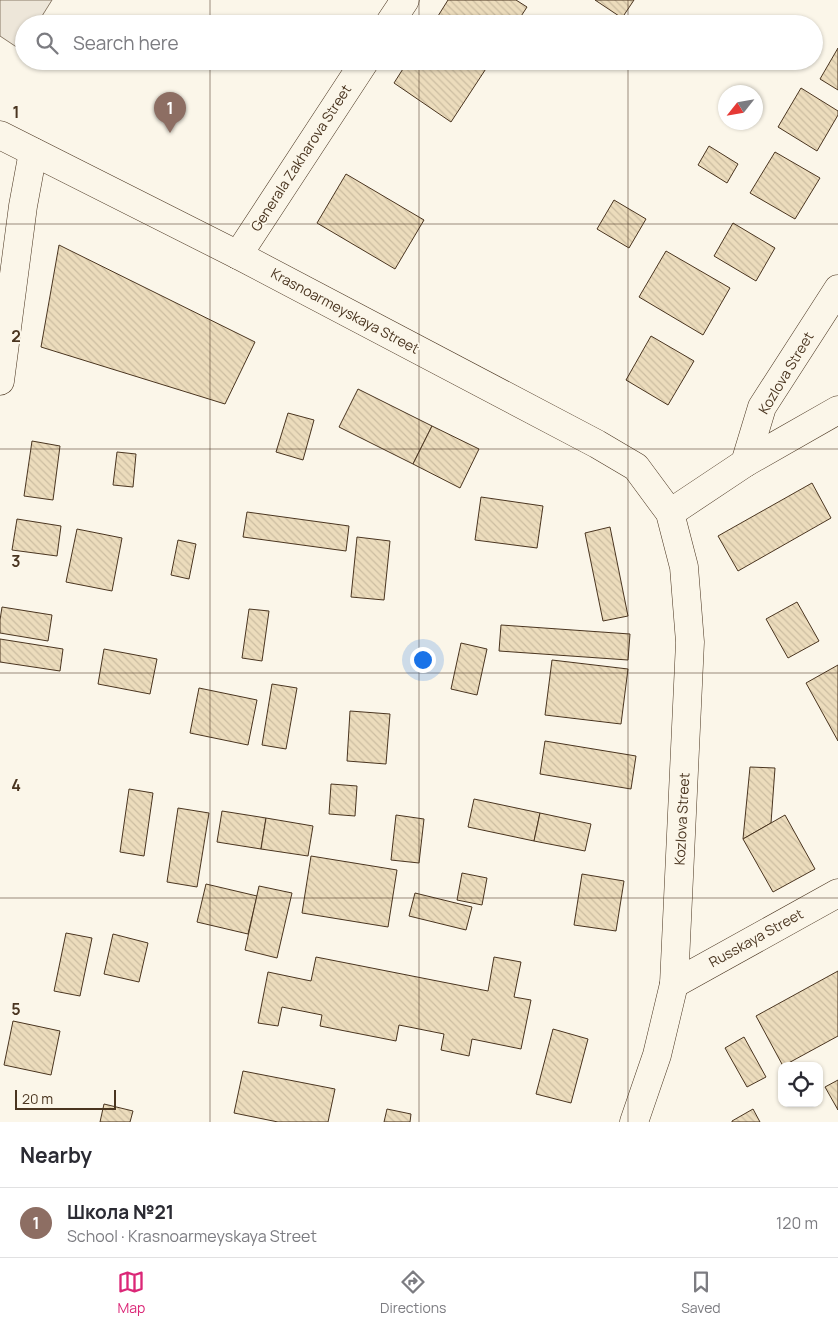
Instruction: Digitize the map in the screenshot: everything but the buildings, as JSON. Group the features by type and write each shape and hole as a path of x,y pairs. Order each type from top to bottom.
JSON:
{"main road":[{"path":"395,15 404,0"},
{"name":"Generala Zakharova Street","path":"238,255 358,70"},
{"name":"Krasnoarmeyskaya Street","path":"0,135 238,255 597,444 636,467 670,513"},
{"path":"0,381 22,206 33,152"},
{"name":"Kozlova Street","path":"745,463 762,407 838,288"},
{"path":"670,513 745,463 838,410"},
{"name":"Kozlova Street","path":"634,1122 658,1055 674,984 690,642 684,567 670,513"},
{"name":"Russkaya Street","path":"674,984 838,893"}],"shaded area":[{"path":"0,0 52,0 43,15 15,15 15,46 0,36"}],"place":[{"name":"Школа №21","path":"170,133"}]}
